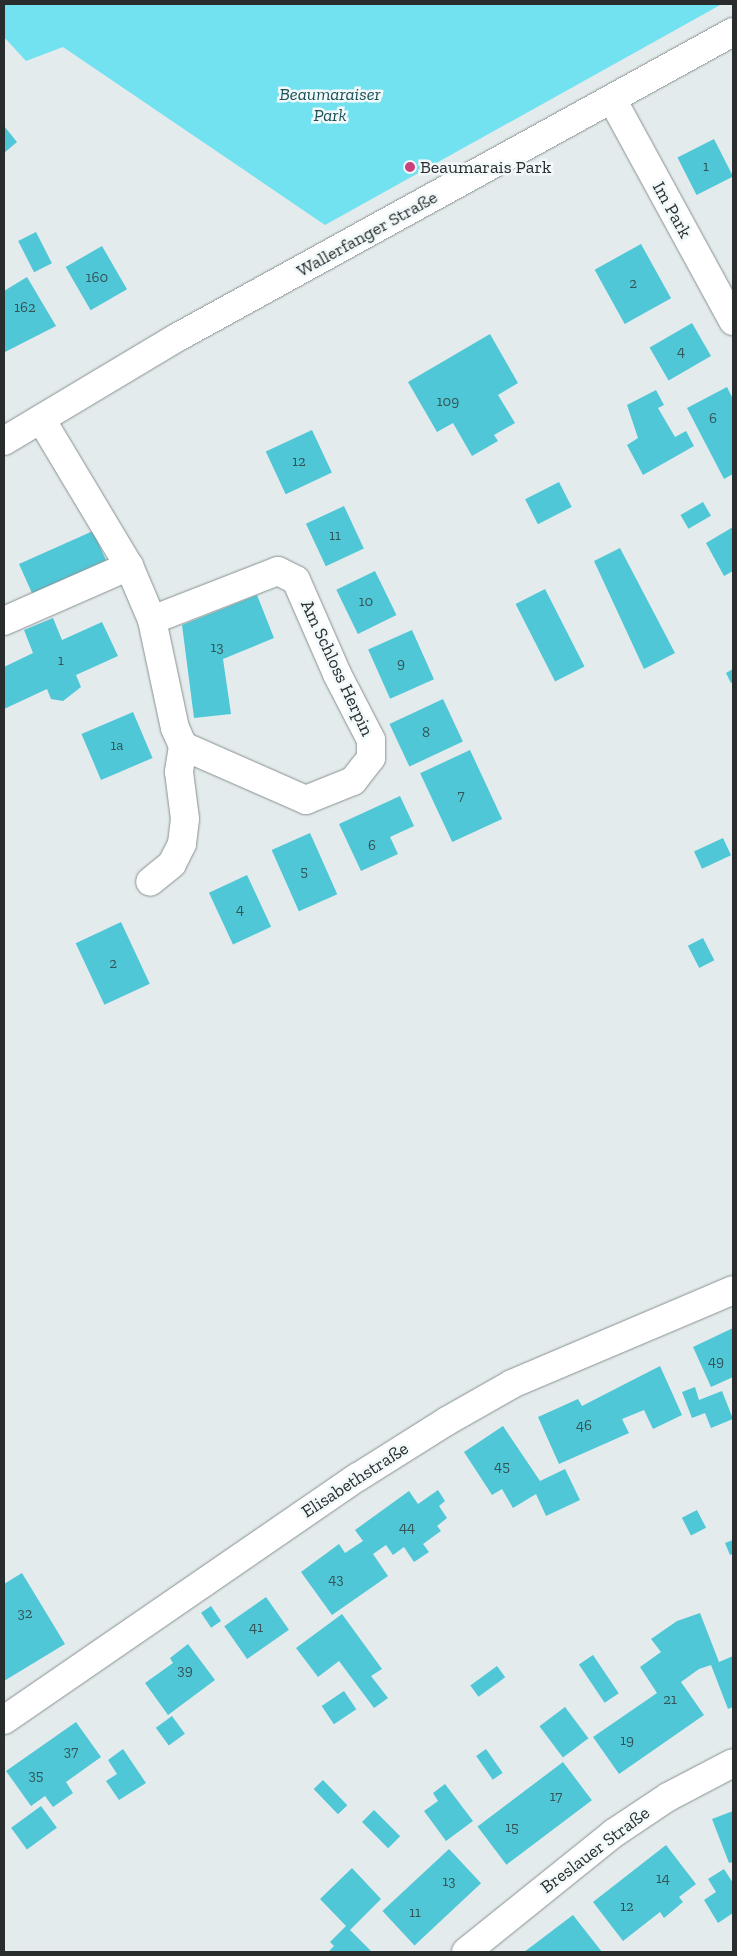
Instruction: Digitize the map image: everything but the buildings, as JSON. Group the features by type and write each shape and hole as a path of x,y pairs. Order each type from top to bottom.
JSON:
{"street":[{"name":"Wallerfanger Straße","path":"4,441 178,337 733,32"},
{"name":"Im Park","path":"612,99 733,320"},
{"path":"41,419 129,566 152,620 175,728 183,746 179,772 185,819 182,844 172,864 150,882"},
{"path":"4,621 129,566"},
{"name":"Am Schloss Herpin","path":"152,620 278,571 296,580 337,674 372,740 371,758 359,776 306,800 183,746"},
{"name":"Elisabethstraße","path":"4,1720 358,1477 447,1421 512,1384 733,1290"},
{"name":"Breslauer Straße","path":"466,1952 614,1833 668,1797 733,1763"}],"green space":[{"name":"Beaumaraiser Park","path":"4,4 722,4 325,225 63,47 26,61 4,37"}],"place":[{"name":"Beaumarais Park","path":"410,167"}]}
